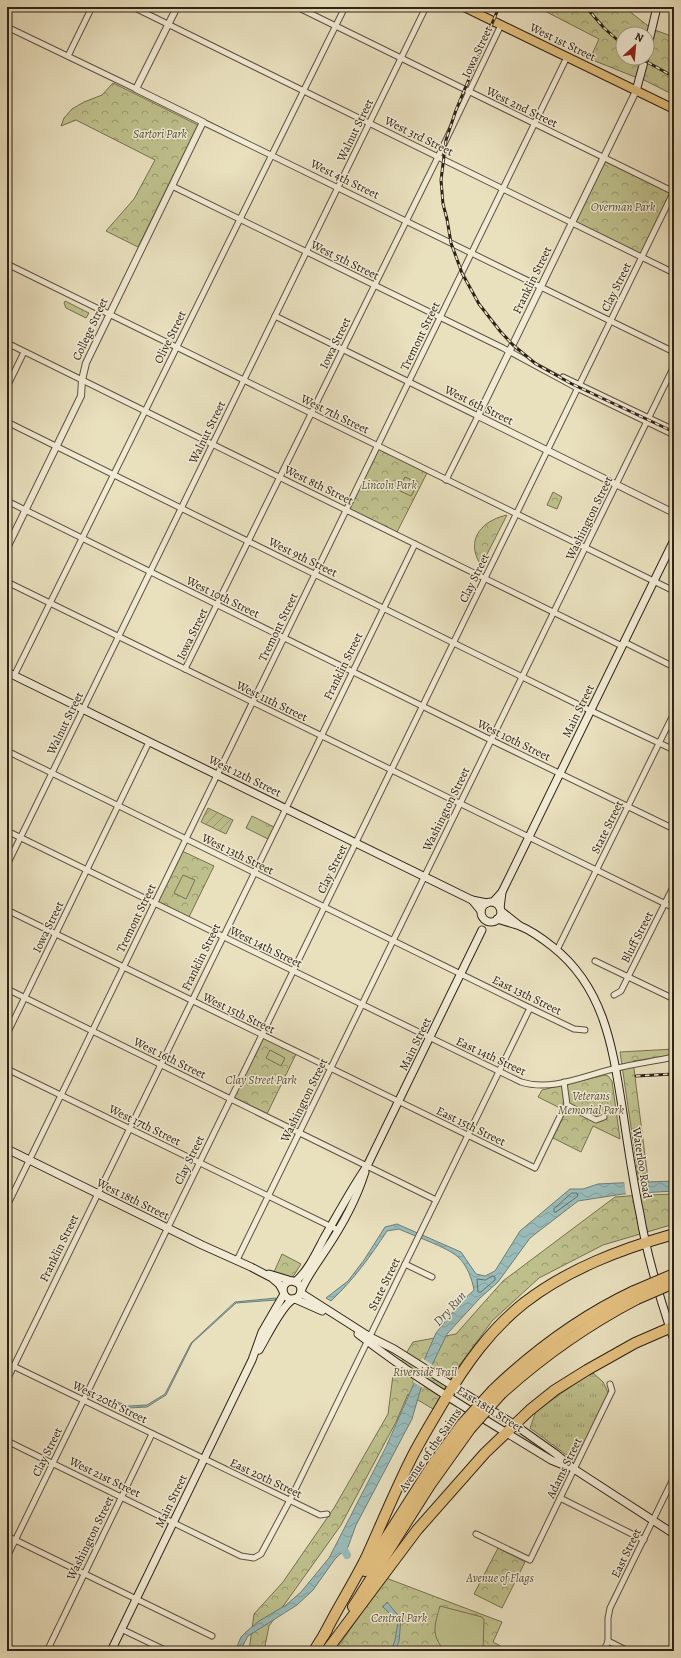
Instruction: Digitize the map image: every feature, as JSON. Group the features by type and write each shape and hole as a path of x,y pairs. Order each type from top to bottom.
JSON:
{"highway":[{"path":"324,1635 365,1559 412,1457 453,1386 485,1341 510,1315 550,1284 587,1265 645,1242 674,1234"},
{"name":"Avenue of the Saints","path":"314,1651 426,1475 466,1426 497,1392 563,1342 635,1295 674,1274"},
{"name":"Avenue of the Saints","path":"635,1295 674,1283"},
{"path":"327,1650 417,1530 485,1453 541,1401 571,1380 625,1349 672,1327"},
{"name":"Avenue of the Saints","path":"327,1650 466,1426"}],"main road":[{"name":"West 1st Street","path":"464,7 674,109"},
{"path":"653,26 657,7"},
{"path":"636,91 643,66"},
{"name":"Main Street","path":"482,930 496,920 501,909 502,892 674,540"},
{"name":"West 12th Street","path":"10,674 472,900 490,902"},
{"name":"Main Street","path":"301,1292 309,1275 349,1212 367,1166 482,930 482,914 490,902 502,892"},
{"name":"West 12th Street","path":"472,900 482,914"},
{"name":"Waterloo Road","path":"490,902 501,909 520,926"},
{"name":"Waterloo Road","path":"482,914 488,921 496,920 528,929 557,950 579,972 596,1002 608,1035 616,1068 632,1174 645,1242 672,1327 674,1340"},
{"name":"West 18th Street","path":"7,1149 202,1245 251,1267 272,1278 279,1284 283,1292"},
{"name":"Main Street","path":"294,1282 312,1260 355,1184 367,1166"},
{"name":"West 18th Street","path":"251,1267 294,1282"},
{"path":"294,1282 300,1285 301,1292 294,1299 288,1299 283,1292 285,1285 294,1282"},
{"name":"Main Street","path":"111,1651 252,1360 262,1332 283,1292"},
{"name":"East 18th Street","path":"301,1292 368,1339 406,1369 447,1396 551,1460 574,1469"},
{"name":"Main Street","path":"252,1360 270,1333 283,1308 294,1299"},
{"name":"East 18th Street","path":"294,1299 321,1310 368,1339 394,1349 437,1375 515,1425 556,1454 574,1469 674,1534"}],"street":[{"path":"68,56 92,7"},
{"name":"West 3rd Street","path":"133,7 674,273"},
{"path":"136,89 177,7"},
{"name":"West 2nd Street","path":"297,7 674,192"},
{"name":"Olive Street","path":"10,674 50,603 345,7"},
{"name":"Walnut Street","path":"7,865 426,7"},
{"name":"Iowa Street","path":"185,669 470,92 501,25"},
{"name":"West 4th Street","path":"7,27 674,352"},
{"name":"Tremont Street","path":"7,1206 567,57"},
{"name":"Franklin Street","path":"446,480 510,352 636,91"},
{"name":"College Street","path":"7,548 81,396 82,380 86,363 203,122"},
{"name":"West 5th Street","path":"172,186 578,387 648,420 674,430"},
{"name":"Clay Street","path":"7,1557 674,192"},
{"name":"West 7th Street","path":"7,264 674,591"},
{"name":"West 6th Street","path":"275,316 674,513"},
{"name":"West 8th Street","path":"7,343 554,612 674,668"},
{"path":"7,387 24,352"},
{"name":"Washington Street","path":"237,1260 674,366"},
{"name":"West 5th Street","path":"648,420 674,435"},
{"name":"West 9th Street","path":"7,422 522,677 674,750"},
{"name":"West 10th Street","path":"7,502 559,774 674,829"},
{"name":"Franklin Street","path":"7,1380 415,544"},
{"name":"West 11th Street","path":"7,582 674,908"},
{"name":"State Street","path":"557,950 674,713"},
{"name":"Iowa Street","path":"7,1034 149,742"},
{"name":"West 13th Street","path":"7,751 461,974"},
{"name":"West 14th Street","path":"7,831 430,1038"},
{"name":"Bluff Street","path":"614,995 621,991 674,885"},
{"name":"West 15th Street","path":"7,910 398,1102"},
{"path":"595,961 674,999"},
{"name":"East 13th Street","path":"461,974 574,1029 585,1030"},
{"name":"West 16th Street","path":"7,989 436,1200"},
{"name":"State Street","path":"246,1557 254,1558 264,1551 530,1008"},
{"name":"East 14th Street","path":"430,1038 532,1085 544,1086 616,1068 674,1057"},
{"name":"West 17th Street","path":"7,1069 338,1230"},
{"path":"564,1082 567,1105 596,1120 604,1117"},
{"name":"East 15th Street","path":"398,1102 535,1168 563,1110 567,1105"},
{"path":"405,1264 432,1277"},
{"name":"West 20th Street","path":"7,1363 204,1459"},
{"name":"Adams Street","path":"476,1534 530,1560 612,1391 610,1384"},
{"name":"Washington Street","path":"47,1651 152,1434"},
{"name":"West 21st Street","path":"7,1441 246,1557"},
{"name":"East 20th Street","path":"204,1459 320,1515 327,1514"},
{"name":"East Street","path":"608,1641 610,1608 674,1476"},
{"path":"560,1498 644,1540"},
{"path":"7,1536 212,1636"},
{"path":"121,1629 167,1651"},
{"path":"604,1651 608,1641 628,1651"}],"green space":[{"path":"537,7 624,7 648,26 615,26 615,66 655,66 655,30 674,37 674,95 640,78 590,59 599,39"},
{"name":"Sartori Park","path":"113,83 198,125 138,247 106,231 134,199 155,160 76,120 61,126 64,118 72,109 84,102 102,95"},
{"name":"Overman Park","path":"604,158 673,192 642,257 572,223"},
{"path":"65,301 89,313 86,318 66,308 64,303"},
{"name":"Lincoln Park","path":"377,446 428,471 396,534 346,510"},
{"path":"405,477 418,483 411,496 398,490"},
{"path":"553,492 562,497 557,509 547,505"},
{"path":"507,515 481,566 476,556 475,547 475,540 478,534 482,528 493,520"},
{"path":"208,808 233,820 226,834 201,822"},
{"path":"252,816 276,828 270,840 246,828"},
{"path":"180,850 214,866 188,919 155,903"},
{"path":"183,875 195,880 186,899 174,893"},
{"name":"Clay Street Park","path":"262,1035 297,1052 266,1116 231,1099"},
{"name":"Riverside Trail","path":"674,1049 674,1055 633,1061 650,1195 674,1194 674,1224 603,1245 539,1278 492,1321 456,1370 433,1409 408,1394 396,1422 341,1525 269,1626 264,1651 249,1651 254,1614 283,1582 334,1508 388,1414 393,1375 413,1342 456,1334 503,1281 615,1197 641,1195 620,1052"},
{"path":"270,1050 285,1058 281,1066 266,1058"},
{"name":"Veterans Memorial Park","path":"605,1075 612,1081 620,1139 593,1126 581,1152 553,1138 566,1111 538,1097 542,1090"},
{"path":"282,1254 301,1264 291,1280 274,1272"},
{"path":"592,1372 603,1382 610,1396 579,1460 572,1459 530,1428 536,1411"},
{"name":"Avenue of Flags","path":"498,1548 525,1562 502,1608 474,1594"},
{"name":"Central Park","path":"386,1578 502,1622 493,1642 508,1650 335,1651"},
{"path":"440,1606 482,1617 484,1620 483,1651 445,1651 437,1640 435,1629"}],"water":[{"path":"674,1181 674,1191 623,1194 578,1201 530,1238 498,1282 480,1298 447,1334 421,1388 412,1419 356,1525 348,1547 335,1559 313,1590 297,1605 248,1636 240,1651 235,1651 241,1637 247,1631 259,1621 286,1605 301,1592 329,1558 386,1447 436,1333 460,1303 474,1290 469,1272 458,1257 453,1253 399,1229 387,1231 368,1259 347,1284 331,1301 326,1298 348,1281 364,1260 385,1227 397,1224 461,1252 476,1274 485,1276 495,1271 520,1231 570,1189 583,1189 598,1184"},
{"path":"276,1298 276,1300 236,1303 192,1343 166,1395 147,1407 128,1408 96,1395 128,1406 147,1405 165,1394 191,1343 235,1302"},
{"path":"387,1602 401,1619 399,1641 395,1651 391,1651 395,1640 398,1622 383,1607"}],"pier":[{"path":"624,1180 643,1180 645,1194 626,1195"},
{"path":"422,1358 434,1366 423,1388 413,1382"}],"waterway":[{"name":"Dry Run","path":"344,1541 342,1546 347,1555"}],"railway":[{"path":"499,7 456,110 446,140 441,180 443,204 451,243 462,273 479,304 500,331 513,345 536,364 572,384 674,432"},
{"path":"586,7 604,28 615,38"},
{"path":"654,66 674,77"},
{"path":"636,1076 674,1074"}]}
